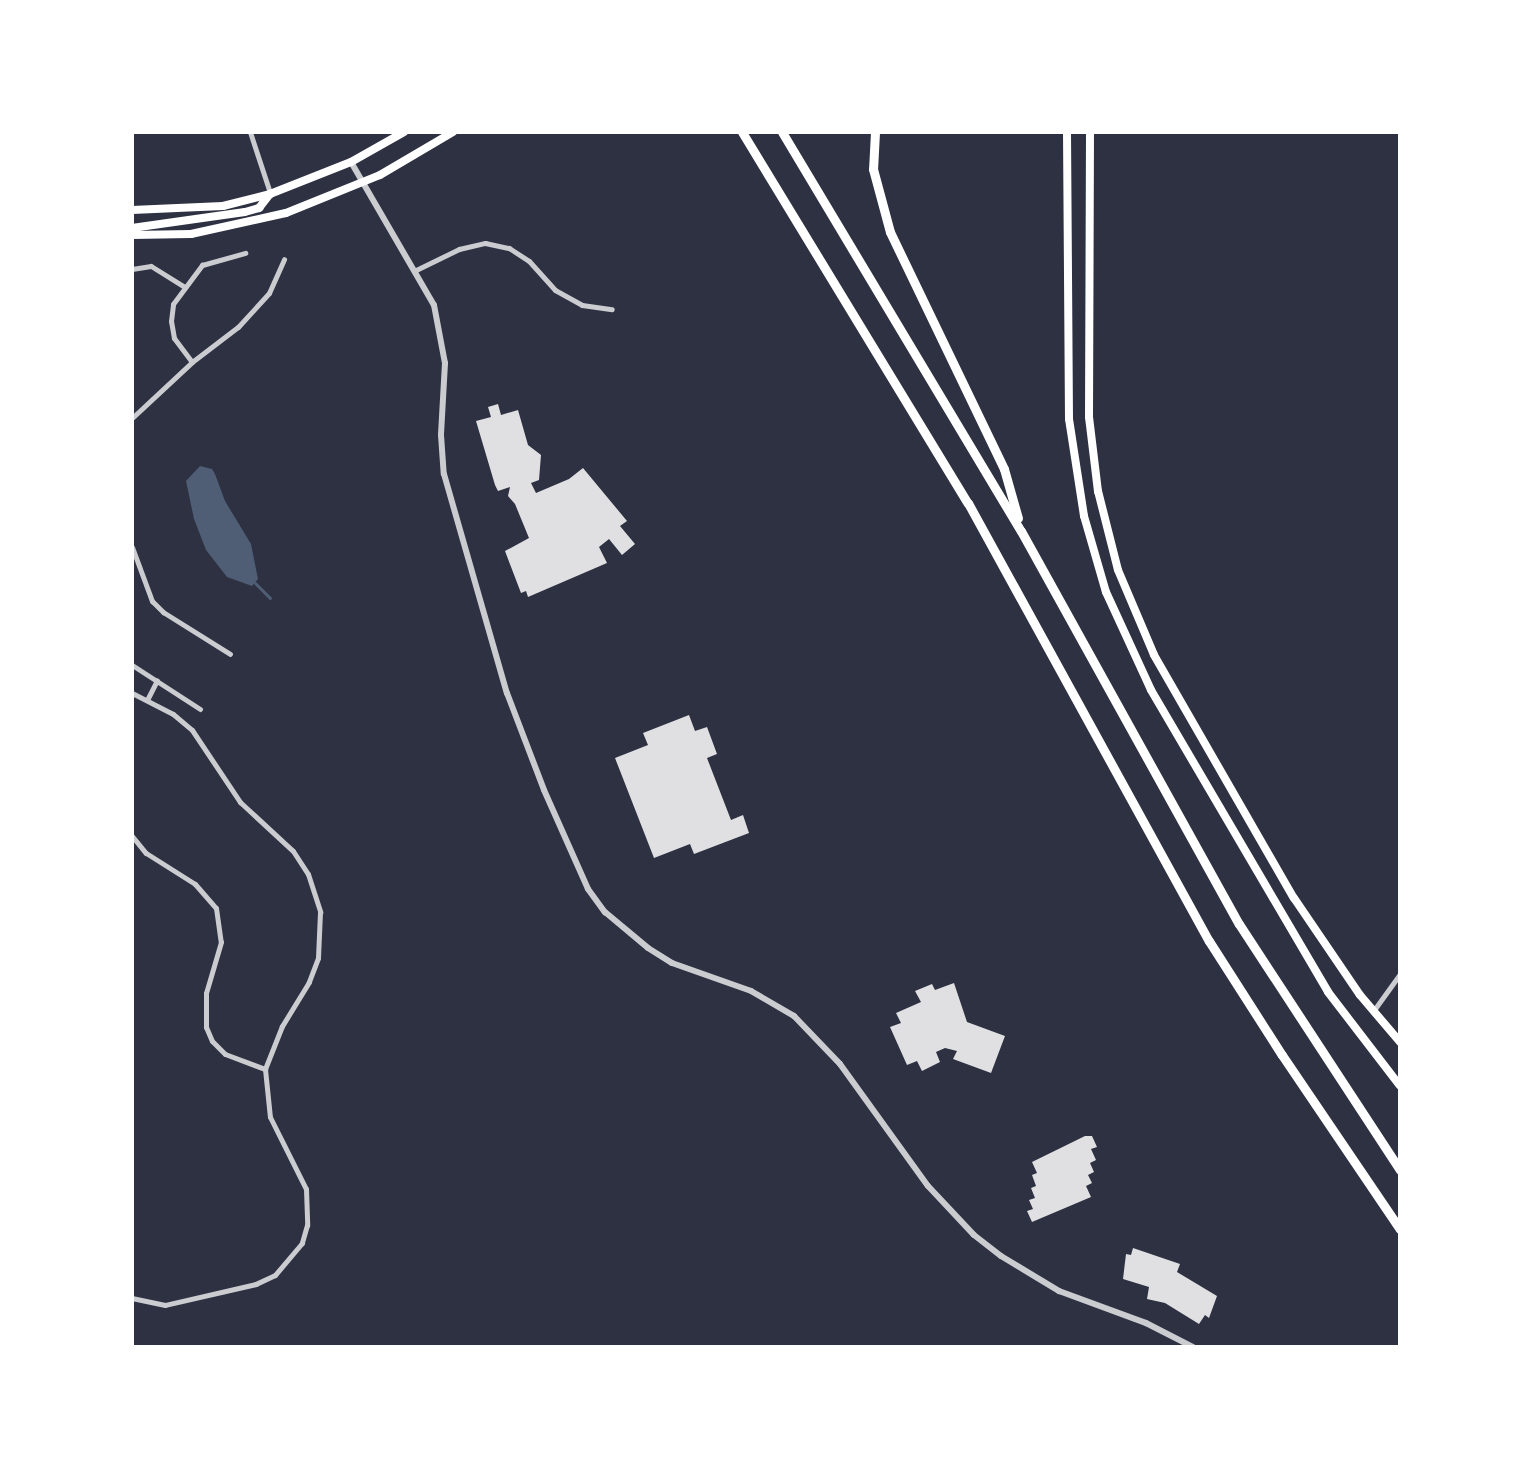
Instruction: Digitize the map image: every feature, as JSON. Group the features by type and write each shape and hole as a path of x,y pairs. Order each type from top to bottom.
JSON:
{"highway":[{"path":"734,132 775,186"},
{"path":"742,132 968,503 1209,941 1400,1229"},
{"path":"782,132 1021,531 1231,910 1310,1038 1400,1170"},
{"path":"875,132 873,169 890,232 1004,469 1021,531"}],"main road":[{"path":"132,210 223,206 270,194 351,162 404,132"},
{"path":"132,235 191,234 259,222 362,183 453,132"},
{"path":"1067,132 1069,419 1084,516 1106,592 1151,690 1308,960 1344,1017 1400,1086"},
{"path":"1090,132 1089,417 1098,491 1118,570 1154,655 1242,810 1312,926 1400,1042"},
{"path":"132,228 245,212 259,208 270,194"}],"street":[{"path":"250,132 270,194"},
{"path":"351,162 434,305 445,363 441,435 444,474 507,693 544,790 588,889 605,912 648,948 672,963 751,991 794,1016 840,1064 928,1186 974,1235 1001,1256 1059,1291 1146,1323 1193,1347"},
{"path":"416,270 459,249 485,243 509,248 529,261 555,290 582,305 612,309"},
{"path":"192,362 177,344 171,321 173,304 202,265 245,253"},
{"path":"132,418 192,362 218,345 269,293 284,259"},
{"path":"132,269 151,266 184,287"},
{"path":"132,547 134,565 152,601 163,612 230,654"},
{"path":"132,665 200,709"},
{"path":"147,700 157,680"},
{"path":"132,693 173,714 192,730 240,802 293,851 314,892 320,912 318,958 309,982 282,1026 265,1069 270,1117 306,1189 307,1225 302,1243 275,1275 256,1284 165,1305 132,1298"},
{"path":"132,836 146,853 195,884 216,908 221,942 206,993 206,1027 212,1041 225,1054 265,1069"},
{"path":"1373,1010 1400,974"}],"water":[{"path":"200,466 212,469 225,501 251,544 258,579 252,586 227,577 206,550 194,519 186,481"}],"building":[{"path":"498,404 501,415 518,410 528,445 541,455 539,480 531,483 536,493 569,479 583,468 627,521 620,526 635,544 622,555 609,539 599,547 607,563 528,597 526,591 521,593 505,551 529,538 515,504 508,496 510,487 498,491 495,485 476,421 491,417 488,407"},
{"path":"689,715 695,731 707,727 717,754 707,758 731,820 743,815 749,833 694,854 690,844 654,858 615,758 648,745 643,733"},
{"path":"954,983 967,1022 1005,1036 991,1073 953,1059 957,1051 945,1048 936,1052 940,1062 922,1071 917,1061 907,1065 890,1027 901,1023 896,1013 921,1002 915,991 932,984 935,990"},
{"path":"1085,1136 1092,1136 1097,1147 1091,1149 1096,1160 1090,1163 1094,1172 1088,1175 1092,1183 1086,1186 1091,1197 1032,1222 1027,1211 1033,1209 1029,1200 1035,1198 1031,1188 1036,1186 1032,1175 1037,1173 1032,1162"},
{"path":"1133,1248 1180,1264 1177,1272 1217,1296 1209,1318 1205,1315 1199,1324 1165,1303 1147,1299 1149,1287 1123,1279 1126,1254 1131,1255"}],"waterway":[{"path":"255,583 270,598"}]}
